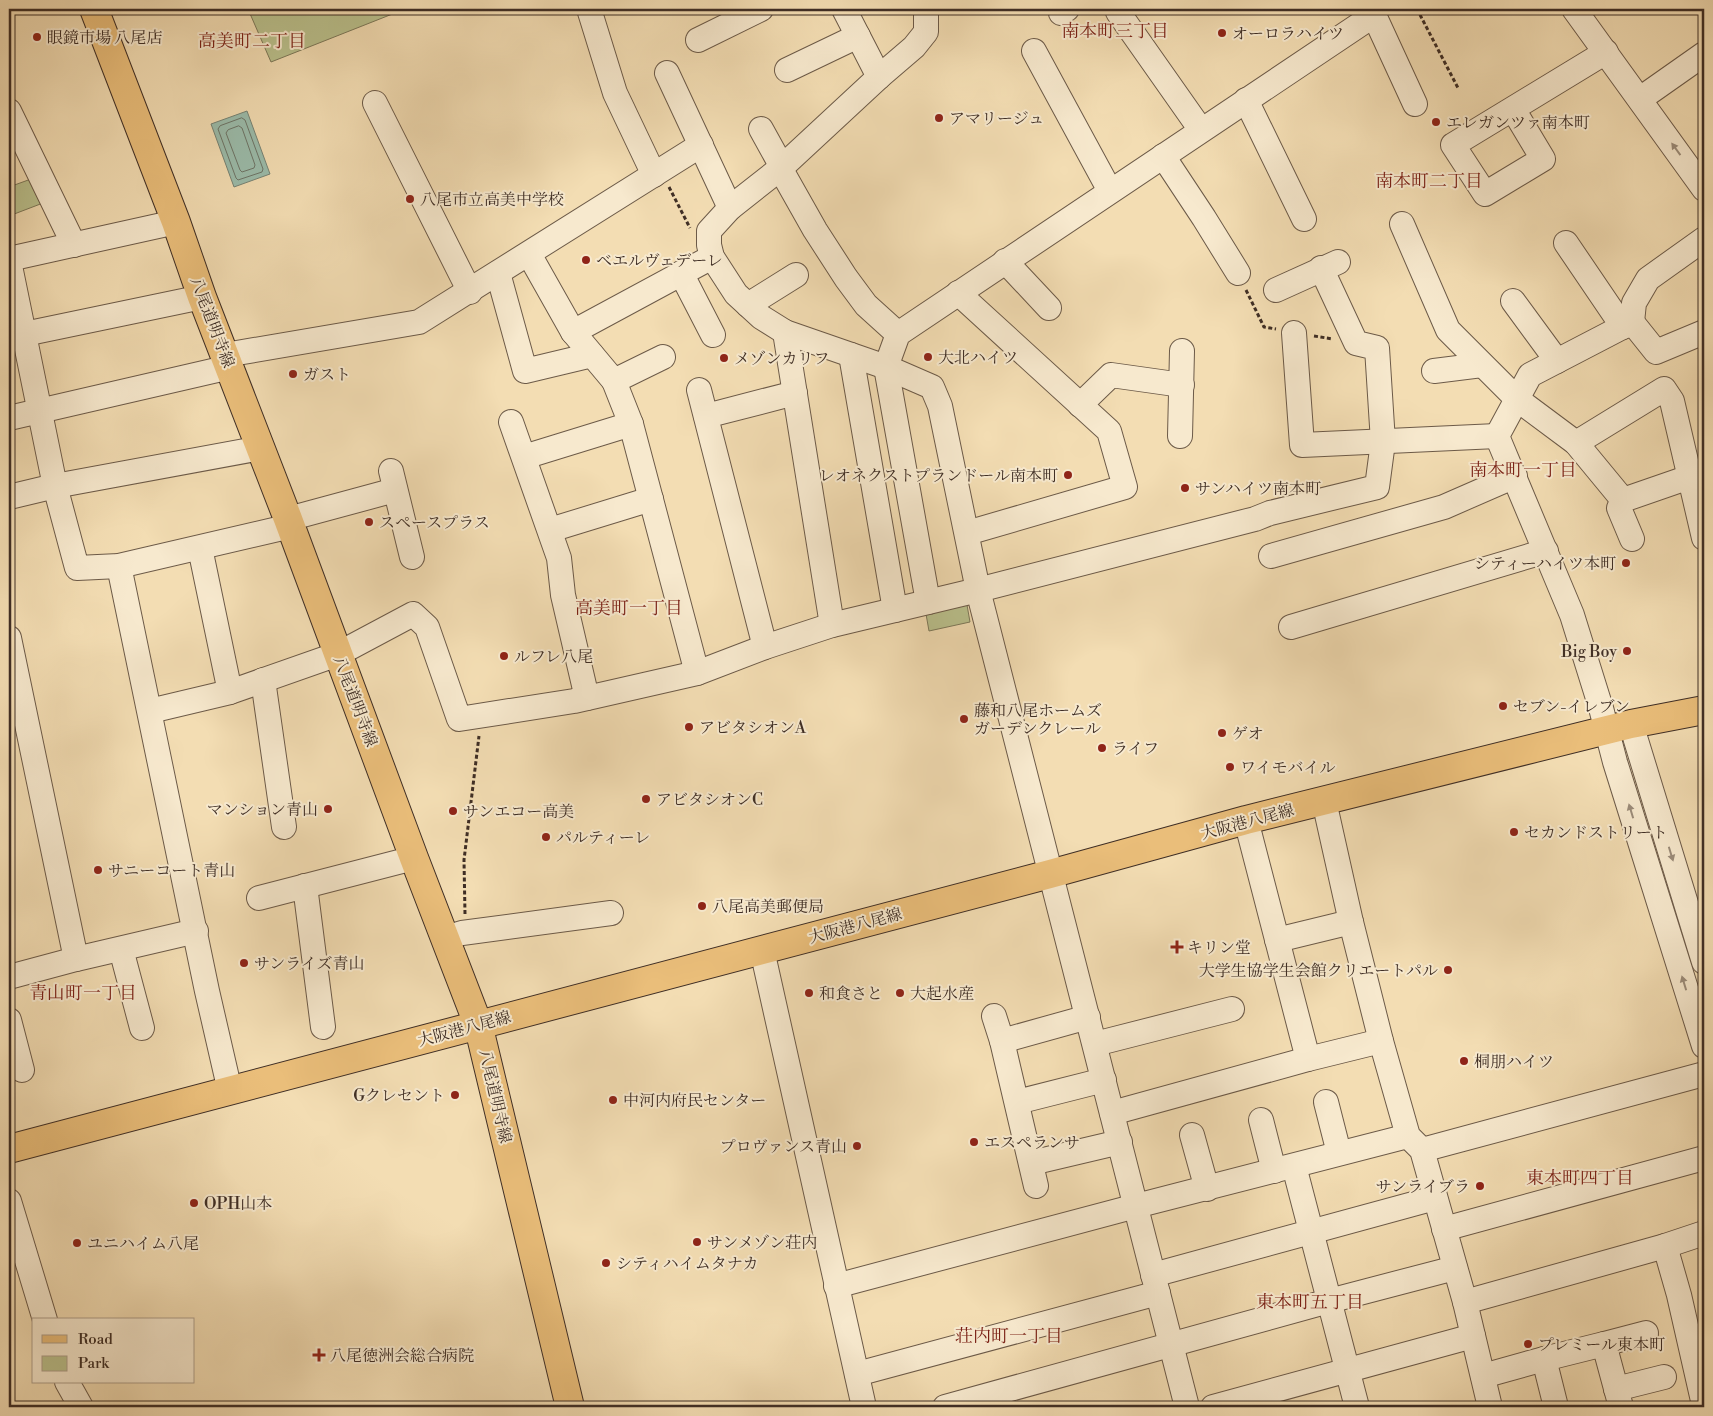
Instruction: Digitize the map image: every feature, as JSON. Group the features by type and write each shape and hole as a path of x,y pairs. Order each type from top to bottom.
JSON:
{"main road":[{"name":"八尾道明寺線","path":"94,9 176,222 202,297 290,522 414,858 456,936 570,1407"},
{"name":"大阪港八尾線","path":"9,1150 478,1024 1050,874 1246,820 1619,727 1704,710"}],"street":[{"path":"590,9 615,93 658,173"},
{"path":"844,9 879,77"},
{"path":"926,9 926,32 914,47 781,168 730,208 709,232 709,259 736,294 785,332 886,367 932,387 940,406 978,590 1187,1407"},
{"path":"1574,9 1704,188"},
{"path":"698,40 758,10"},
{"path":"1114,10 1201,130"},
{"path":"928,602 886,367 898,334 1374,12 1416,104"},
{"path":"787,70 858,36"},
{"path":"1034,51 1110,191"},
{"path":"1512,109 1606,52"},
{"path":"1640,99 1704,54"},
{"path":"667,73 730,208"},
{"path":"1246,100 1304,219"},
{"path":"375,103 470,292"},
{"path":"10,115 74,245"},
{"path":"761,129 815,230 846,278 866,305 898,334"},
{"path":"9,418 228,361 419,322 470,292 701,145"},
{"path":"1163,156 1238,273"},
{"path":"176,222 9,260 17,336 40,411 56,486 77,568 119,566 200,548 290,522 393,481 412,557"},
{"path":"1402,224 1448,330 1518,399 1576,444 1623,500"},
{"path":"1497,436 1530,375 1628,324 1634,303 1648,279 1704,239"},
{"path":"1566,243 1628,324 1656,352 1664,390 1672,401 1697,474 1704,538"},
{"path":"529,254 572,332 614,381 632,424 697,673"},
{"path":"572,332 709,259"},
{"path":"1005,261 1048,308"},
{"path":"150,711 230,692 338,654 413,614 427,626 459,719 587,698 697,673 765,646 832,625 978,590 1255,519 1270,513 1377,487 1384,442 1377,348 1356,343 1329,265 1276,290"},
{"path":"681,273 713,335"},
{"path":"498,274 525,371 592,354"},
{"path":"748,305 796,276"},
{"path":"958,293 1109,431 1124,487 967,532"},
{"path":"17,336 202,297"},
{"path":"1513,301 1557,361"},
{"path":"785,332 832,625"},
{"path":"1656,352 1704,332"},
{"path":"1294,333 1302,446 1497,436"},
{"path":"1180,436 1182,351"},
{"path":"851,355 895,610"},
{"path":"614,381 663,357"},
{"path":"1434,371 1482,365"},
{"path":"1080,405 1111,375 1182,385"},
{"path":"699,390 765,646"},
{"path":"1576,444 1664,390"},
{"path":"706,416 795,393"},
{"path":"511,422 560,558 563,595 587,698"},
{"path":"524,457 632,424"},
{"path":"1497,436 1572,615 1601,708 1619,727 1694,896 1704,962"},
{"path":"9,497 56,486 261,448"},
{"path":"1632,539 1619,508 1623,500 1697,474"},
{"path":"1271,556 1444,508 1515,476"},
{"path":"550,530 651,499"},
{"path":"200,548 230,692"},
{"path":"1292,627 1546,551"},
{"path":"119,566 207,991 230,1091"},
{"path":"9,638 76,959"},
{"path":"263,680 284,827"},
{"path":"1619,727 1704,1046"},
{"path":"1324,801 1351,922 1381,1041 1415,1143 1436,1198 1483,1376 1486,1406"},
{"path":"1246,820 1308,1059"},
{"path":"259,898 414,858"},
{"path":"305,886 323,1027"},
{"path":"456,936 611,913"},
{"path":"1277,940 1351,922"},
{"path":"9,977 76,959 196,932"},
{"path":"121,949 142,1028"},
{"path":"762,950 864,1407"},
{"path":"1095,1044 1232,1008"},
{"path":"994,1016 1002,1041 1036,1186"},
{"path":"1002,1041 1088,1017"},
{"path":"9,1020 22,1070"},
{"path":"1112,1112 1381,1041"},
{"path":"836,1286 1339,1153 1415,1143 1704,1074"},
{"path":"1017,1102 1104,1080"},
{"path":"1326,1102 1339,1153"},
{"path":"1261,1120 1311,1232 1349,1370 1357,1407"},
{"path":"1192,1135 1207,1189"},
{"path":"1031,1163 1120,1142"},
{"path":"1444,1230 1704,1158"},
{"path":"857,1374 1156,1284 1311,1232 1436,1198"},
{"path":"9,1201 44,1318"},
{"path":"1465,1302 1665,1246 1704,1233"},
{"path":"1665,1246 1679,1295 1704,1405"},
{"path":"945,1407 1455,1268"},
{"path":"1483,1376 1646,1333"},
{"path":"1213,1407 1472,1336"},
{"path":"1604,1344 1618,1398 1664,1377"},
{"path":"1544,1359 1556,1407"},
{"path":"68,1384 80,1407"}],"path":[{"path":"1417,9 1458,88"},
{"path":"658,173 709,259"},
{"path":"456,936 465,921 464,860 481,715"}],"green space":[{"path":"248,9 405,9 271,62"},
{"path":"31,179 43,203 9,216 9,187"},
{"path":"967,605 970,622 929,631 926,614"}],"water":[{"path":"247,111 270,174 234,187 211,124"}],"place":[{"name":"オーロラハイツ","path":"1222,33"},
{"name":"眼鏡市場 八尾店","path":"37,37"},
{"name":"アマリージュ","path":"939,118"},
{"name":"エレガンツァ南本町","path":"1436,122"},
{"name":"八尾市立高美中学校","path":"410,199"},
{"name":"ベエルヴェデーレ","path":"586,260"},
{"name":"大北ハイツ","path":"928,357"},
{"name":"メゾンカリフ","path":"724,358"},
{"name":"ガスト","path":"293,374"},
{"name":"レオネクストプランドール南本町","path":"1068,475"},
{"name":"サンハイツ南本町","path":"1185,488"},
{"name":"スペースプラス","path":"369,522"},
{"name":"シティーハイツ本町","path":"1626,563"},
{"name":"Big Boy","path":"1627,651"},
{"name":"ルフレ八尾","path":"504,656"},
{"name":"セブン-イレブン","path":"1503,706"},
{"name":"藤和八尾ホームズ ガーデンクレール","path":"964,719"},
{"name":"アビタシオンA","path":"689,727"},
{"name":"ゲオ","path":"1222,733"},
{"name":"ライフ","path":"1102,748"},
{"name":"ワイモバイル","path":"1230,767"},
{"name":"アビタシオンC","path":"646,799"},
{"name":"マンション青山","path":"328,809"},
{"name":"サンエコー高美","path":"453,811"},
{"name":"セカンドストリート","path":"1514,832"},
{"name":"パルティーレ","path":"546,837"},
{"name":"サニーコート青山","path":"98,870"},
{"name":"八尾高美郵便局","path":"702,906"},
{"name":"キリン堂","path":"1177,947"},
{"name":"サンライズ青山","path":"244,963"},
{"name":"大学生協学生会館クリエートパル","path":"1448,970"},
{"name":"和食さと","path":"809,993"},
{"name":"大起水産","path":"900,993"},
{"name":"桐朋ハイツ","path":"1464,1061"},
{"name":"Gクレセント","path":"455,1095"},
{"name":"中河内府民センター","path":"613,1100"},
{"name":"エスペランサ","path":"974,1142"},
{"name":"プロヴァンス青山","path":"857,1146"},
{"name":"サンライブラ","path":"1480,1186"},
{"name":"OPH山本","path":"194,1203"},
{"name":"サンメゾン荘内","path":"697,1242"},
{"name":"ユニハイム八尾","path":"77,1243"},
{"name":"シティハイムタナカ","path":"606,1263"},
{"name":"プレミール東本町","path":"1528,1344"},
{"name":"八尾徳洲会総合病院","path":"319,1355"}],"district":[{"name":"南本町三丁目","path":"1115,31"},
{"name":"高美町二丁目","path":"252,41"},
{"name":"南本町二丁目","path":"1429,181"},
{"name":"南本町一丁目","path":"1523,470"},
{"name":"高美町一丁目","path":"629,608"},
{"name":"青山町一丁目","path":"83,993"},
{"name":"東本町四丁目","path":"1580,1178"},
{"name":"東本町五丁目","path":"1310,1302"},
{"name":"荘内町一丁目","path":"1009,1336"}]}
